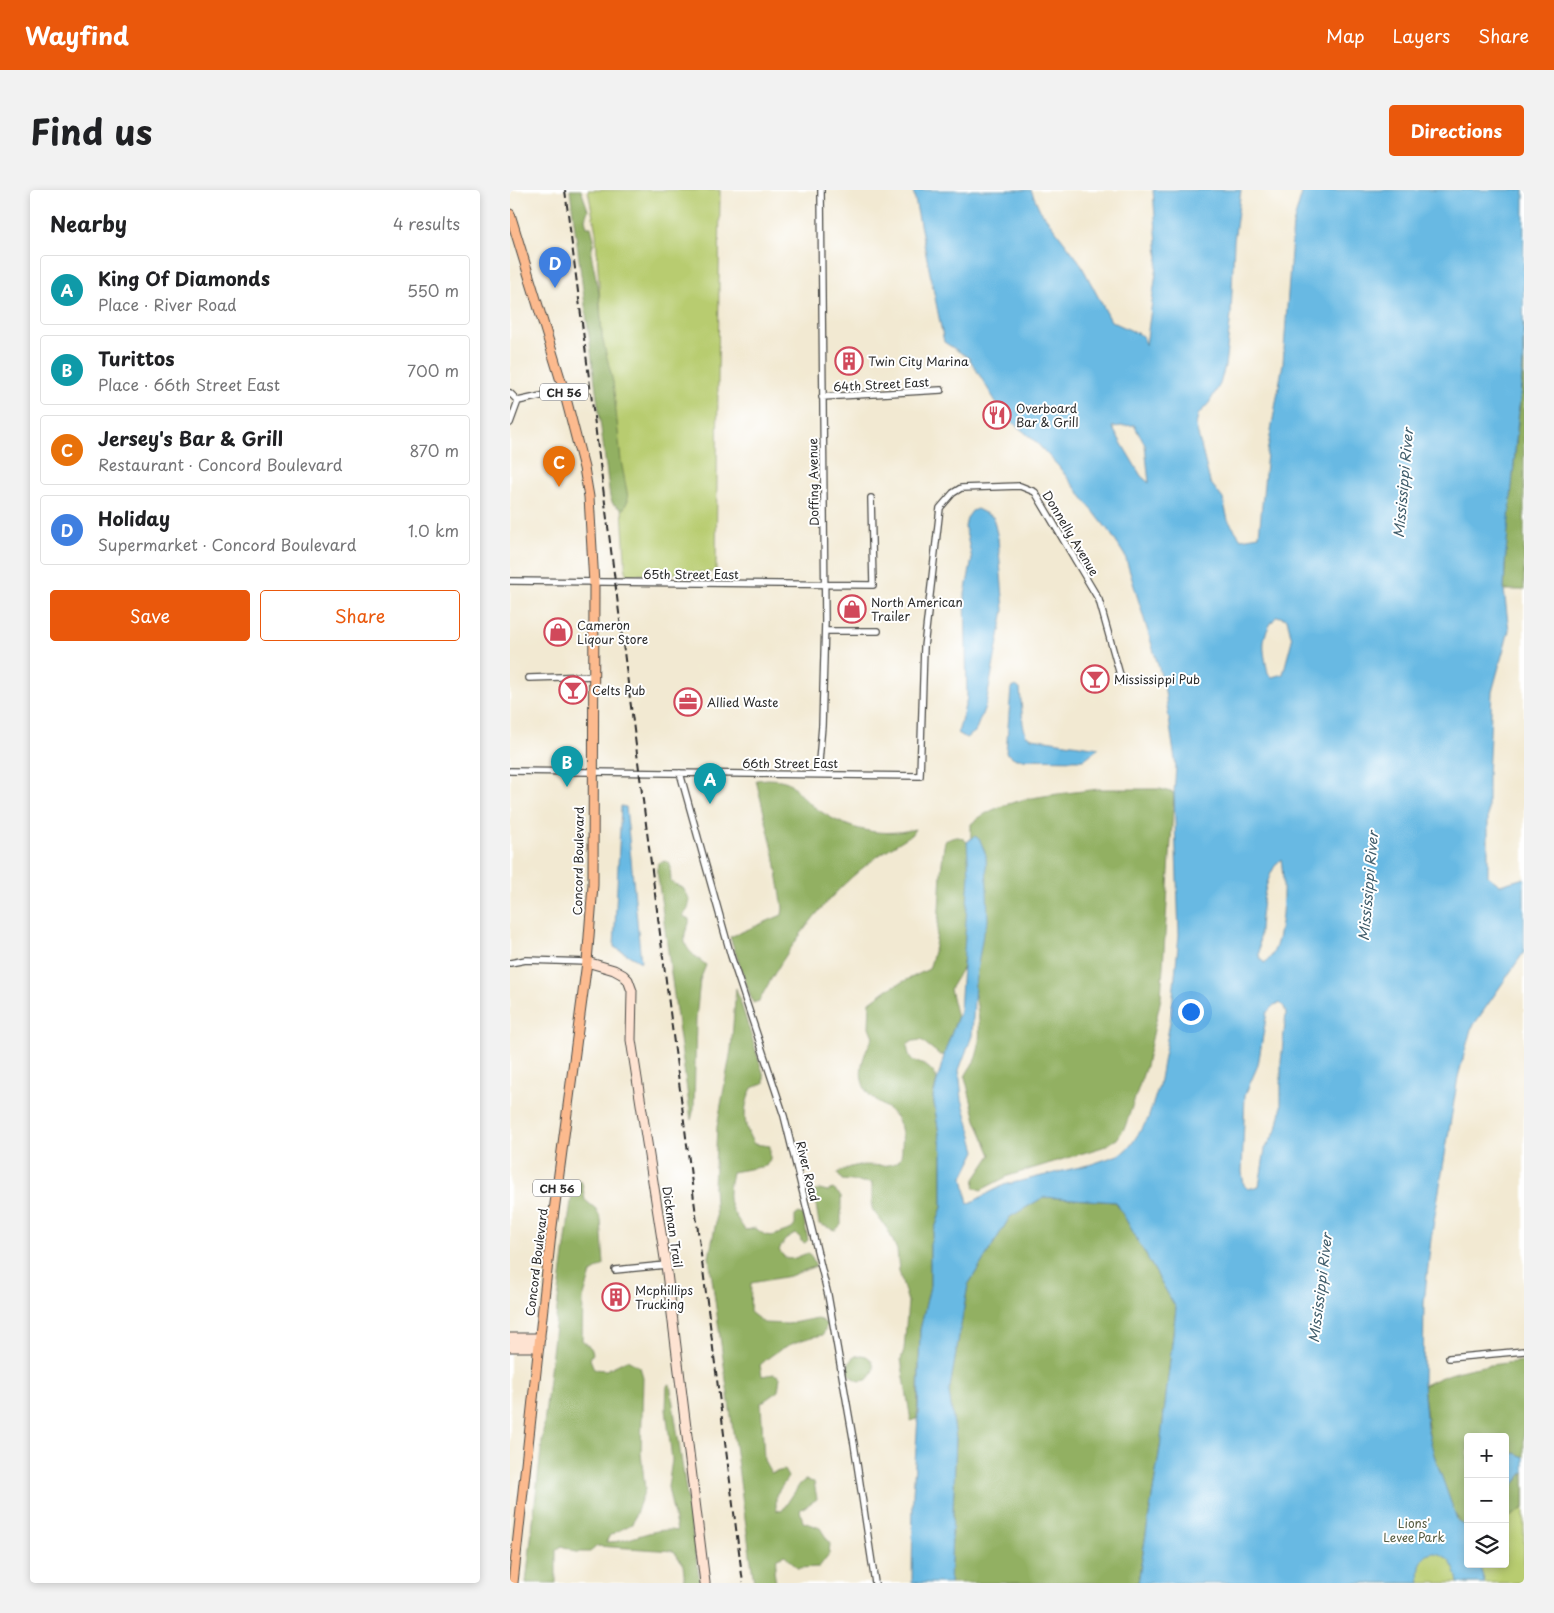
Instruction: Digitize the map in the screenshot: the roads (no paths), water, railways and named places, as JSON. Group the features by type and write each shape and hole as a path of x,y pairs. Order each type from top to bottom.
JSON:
{"main road":[{"name":"Concord Boulevard","path":"510,214 564,391 584,468 589,496 594,584 593,884 587,962 575,1038 540,1338"},
{"name":"CH 56","path":"513,1583 540,1338"}],"street":[{"name":"Doffing Avenue","path":"818,773 822,726 825,632 821,190"},
{"name":"64th Street East","path":"822,397 941,390"},
{"path":"518,401 564,391"},
{"path":"510,393 518,401"},
{"path":"510,423 518,401"},
{"name":"Donnelly Avenue","path":"920,776 924,646 940,508 953,493 961,488 1020,486 1035,492 1099,600 1122,682"},
{"name":"65th Street East","path":"510,582 873,585 871,498"},
{"path":"825,632 878,631"},
{"path":"529,678 594,676"},
{"name":"66th Street East","path":"510,770 680,774 818,773 920,776"},
{"name":"River Road","path":"680,774 731,956 784,1116 825,1280 854,1444 875,1583"},
{"path":"510,963 526,960 587,962"},
{"name":"Dickman Trail","path":"587,962 614,970 623,975 630,985 631,1040 666,1265 706,1583"},
{"path":"615,1270 666,1265"},
{"path":"510,1338 540,1338"},
{"path":"510,1347 539,1347"},
{"path":"1449,1358 1524,1351"}],"water":[{"name":"Mississippi River","path":"913,190 1031,190 1040,210 1079,261 1111,321 1143,336 1146,345 1158,258 1153,190 1241,190 1234,241 1231,315 1225,366 1220,384 1209,403 1198,415 1196,426 1210,482 1223,499 1228,520 1241,539 1259,536 1267,453 1283,363 1293,224 1303,190 1524,190 1523,362 1504,590 1509,630 1492,692 1488,777 1488,876 1500,885 1524,878 1524,952 1471,1029 1458,1077 1431,1239 1424,1303 1423,1383 1427,1427 1434,1455 1458,1522 1464,1525 1464,1568 1480,1568 1485,1583 1458,1583 1455,1570 1449,1561 1442,1555 1435,1553 1428,1555 1423,1560 1420,1569 1420,1583 1138,1583 1160,1448 1176,1308 1116,1202 1044,1197 1010,1217 968,1285 949,1393 956,1438 950,1583 912,1583 913,1494 918,1417 920,1330 930,1286 930,1244 942,1207 942,1152 933,1097 946,1048 960,1011 969,875 967,842 975,836 980,840 986,855 988,921 983,934 975,983 972,1036 959,1070 962,1099 976,1151 963,1177 968,1204 1004,1185 1092,1164 1121,1154 1131,1145 1148,1119 1159,1085 1171,1016 1179,935 1174,793 1176,767 1164,685 1125,556 1111,534 1059,467 1036,442 1004,415 969,358 944,342","holes":["1134,425 1145,445 1149,483 1141,476 1112,427","1277,616 1287,619 1292,640 1283,674 1272,677 1268,673 1264,643 1267,630","1281,859 1283,898 1280,931 1271,957 1264,963 1259,956 1262,904 1269,878","1280,1003 1286,1013 1281,1062 1281,1111 1277,1129 1265,1149 1259,1186 1248,1189 1244,1185 1242,1172 1245,1095 1258,1065 1267,1012 1274,1005"]},
{"path":"977,509 993,517 998,538 1004,610 986,704 975,732 966,738 958,733 967,698 965,594 972,559 965,527 967,518 972,511"},
{"path":"1016,686 1020,689 1023,724 1026,735 1032,738 1099,748 1083,760 1016,759 1006,753 1011,688"},
{"path":"621,806 626,807 641,962 614,947"},
{"path":"1514,1453 1524,1457 1524,1472 1509,1490 1509,1478 1509,1455"}],"railway":[{"path":"565,190 743,1583"}],"place":[{"name":"Holiday","path":"555,288"},
{"name":"Twin City Marina","path":"849,361"},
{"name":"Overboard Bar & Grill","path":"997,415"},
{"name":"Jersey's Bar & Grill","path":"559,487"},
{"name":"North American Trailer","path":"852,609"},
{"name":"Cameron Liqour Store","path":"558,632"},
{"name":"Mississippi Pub","path":"1095,679"},
{"name":"Celts Pub","path":"573,690"},
{"name":"Allied Waste","path":"688,702"},
{"name":"Turittos","path":"567,787"},
{"name":"King Of Diamonds","path":"710,804"},
{"name":"Mcphillips Trucking","path":"616,1297"}],"park label":[{"name":"Lions' Levee Park","path":"1414,1530"}]}
